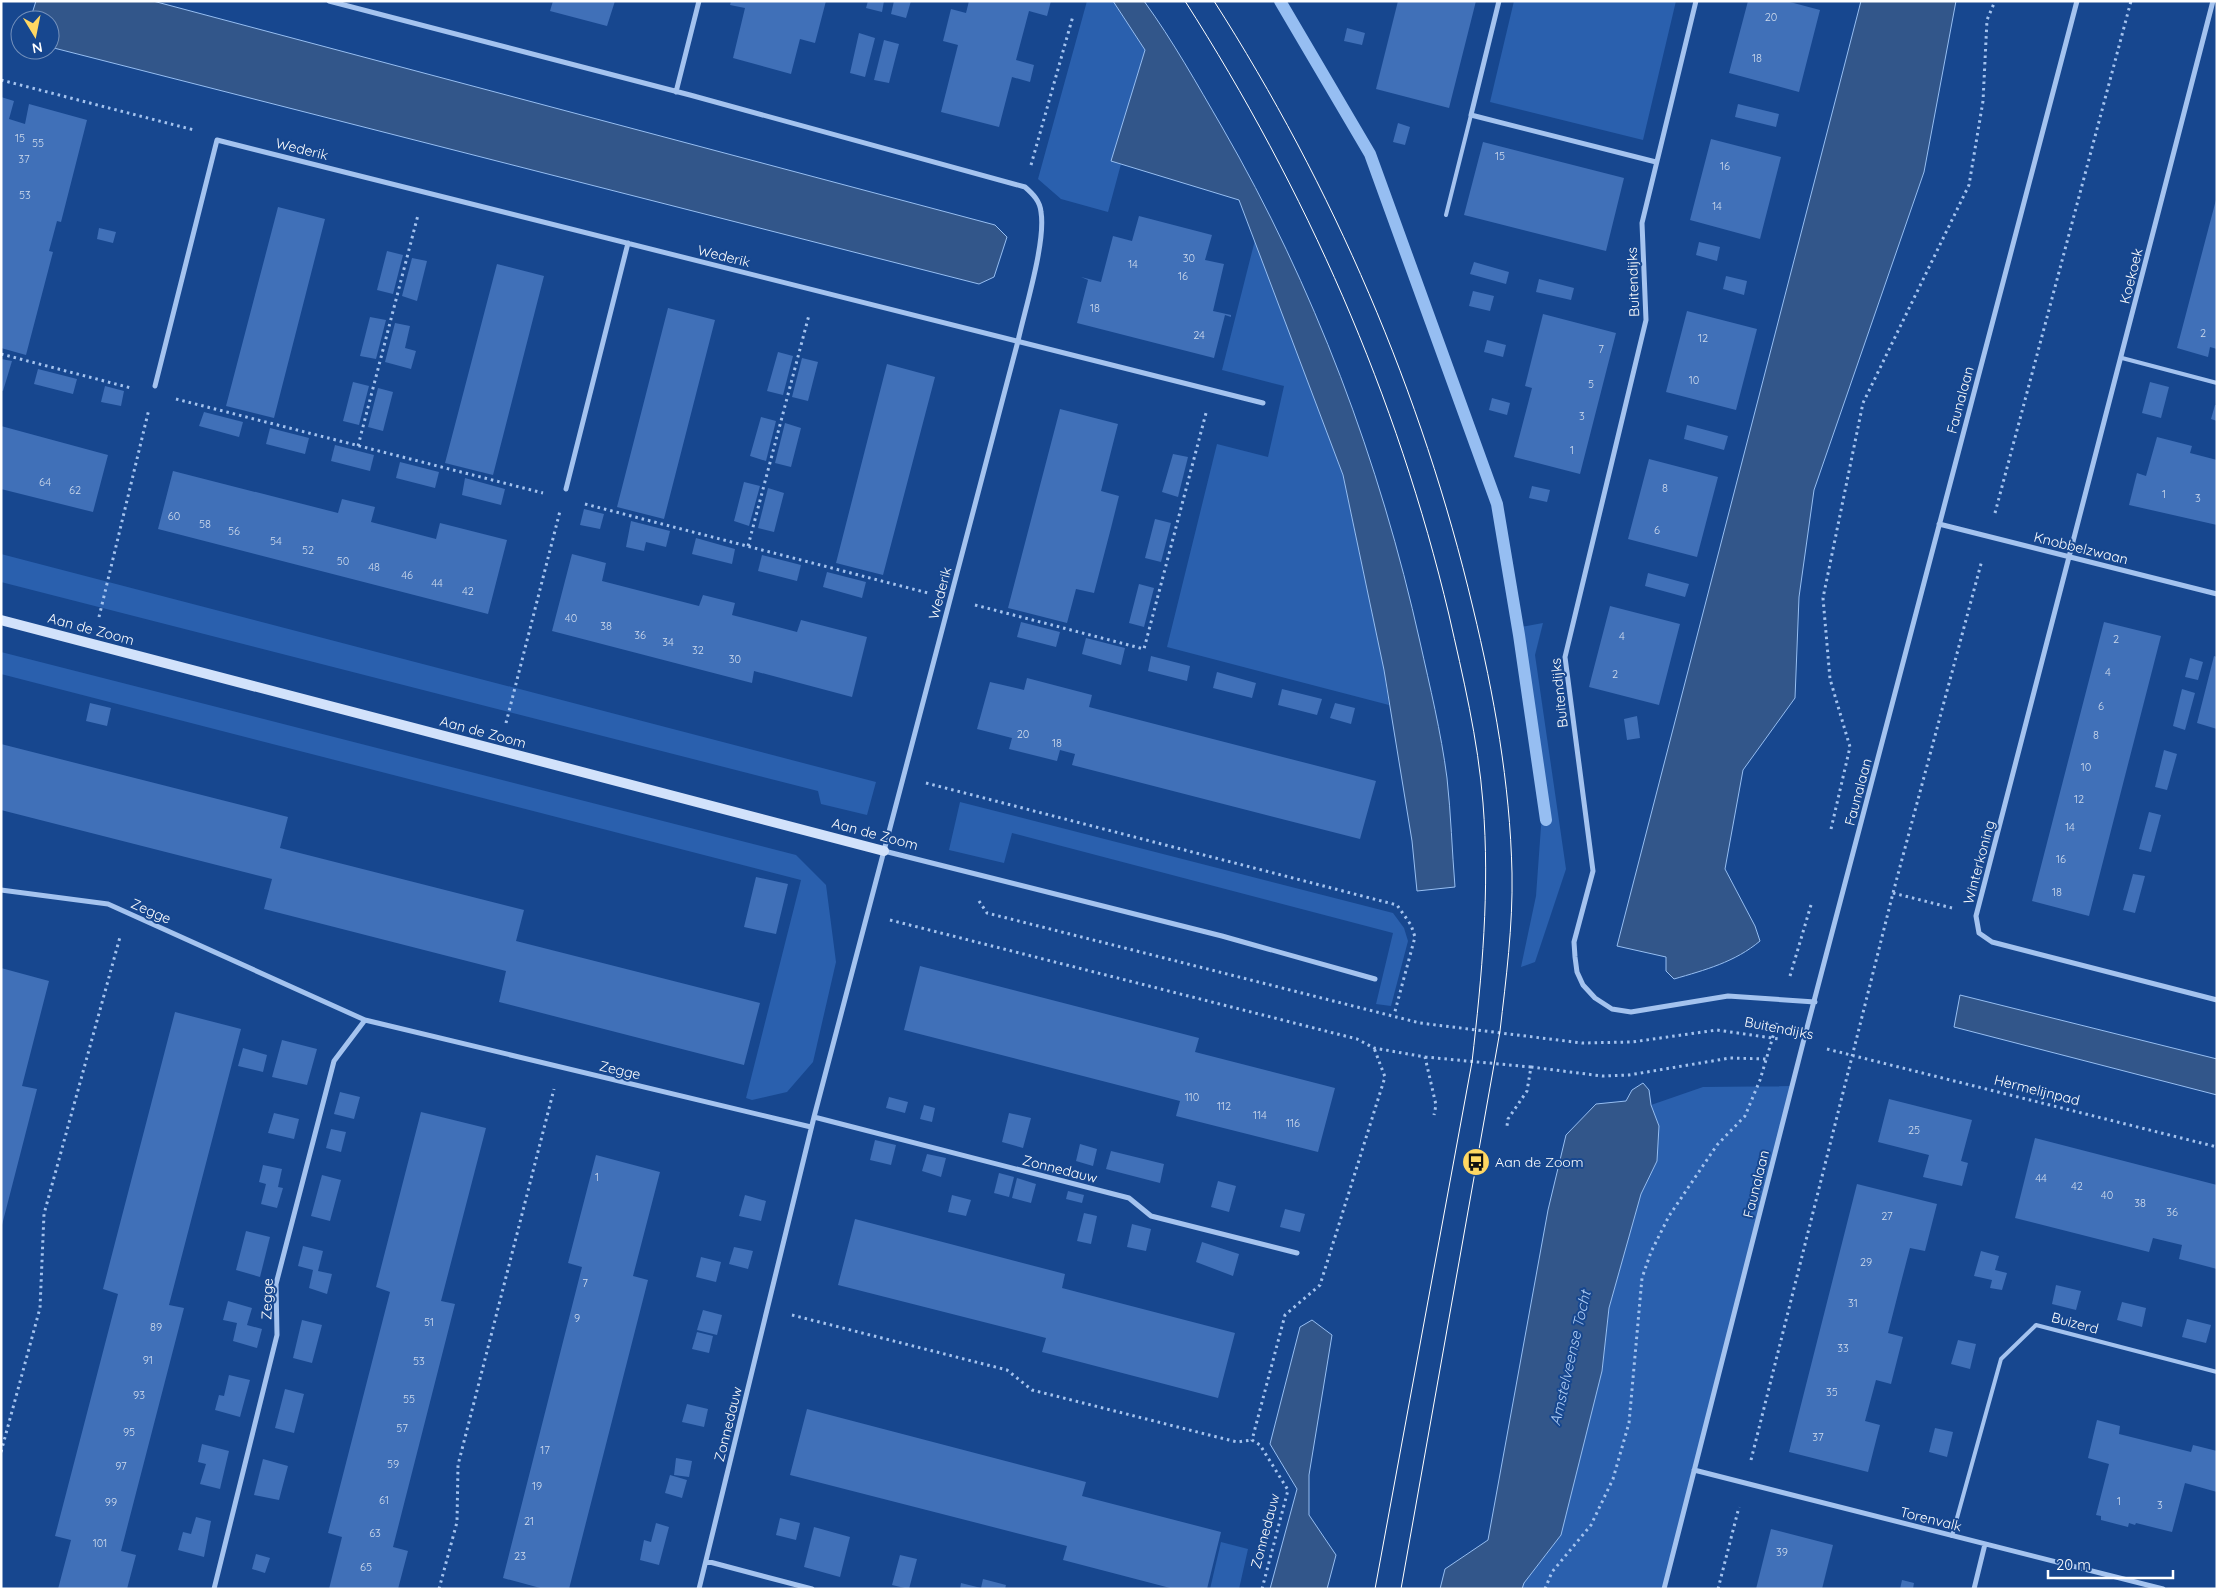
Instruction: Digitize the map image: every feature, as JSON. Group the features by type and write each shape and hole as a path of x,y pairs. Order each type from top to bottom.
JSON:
{"street":[{"path":"329,1 676,92 1025,187"},
{"path":"676,92 700,1"},
{"path":"1499,1 1472,115 1656,162"},
{"name":"Buitendijks","path":"1696,1 1642,223 1646,320 1565,657 1593,871 1574,942 1577,972 1583,985 1595,998 1612,1008 1630,1012 1728,996 1814,1002"},
{"name":"Faunalaan","path":"1664,1589 1803,1043 2077,1"},
{"name":"Koekoek","path":"2071,557 2213,1"},
{"path":"155,386 217,140"},
{"name":"Wederik","path":"217,140 1263,403"},
{"name":"Wederik","path":"884,851 1018,342 1042,230 1041,210 1034,195 1025,187"},
{"path":"566,489 628,243"},
{"name":"Knobbelzwaan","path":"1939,524 2217,594"},
{"name":"Winterkoning","path":"2071,557 1977,914 1979,932 1992,942 2217,1000"},
{"name":"Aan de Zoom","path":"1,620 884,851 1222,936 1375,979"},
{"name":"Zonnedauw","path":"699,1589 811,1127 884,851"},
{"name":"Zegge","path":"1,890 108,904 365,1020 811,1127"},
{"name":"Zegge","path":"214,1589 277,1335 276,1284 334,1061 365,1020"},
{"name":"Zonnedauw","path":"814,1117 1129,1198 1151,1216 1296,1253"},
{"name":"Torenvalk","path":"1694,1470 2163,1589"},
{"path":"1974,1589 1985,1544"},
{"path":"706,1561 812,1589"}],"lane":[{"path":"1446,215 1472,115"},
{"path":"2122,358 2217,383"},
{"name":"Buizerd","path":"1952,1536 2001,1359 2036,1325 2217,1372"}],"path":[{"path":"1830,834 1850,747 1830,679 1822,598 1863,403 1969,185 1983,101 1986,20 1995,1"},
{"path":"1718,1589 1894,893 2131,1"},
{"path":"1025,187 1073,16"},
{"path":"1,80 217,136 217,140"},
{"path":"358,446 424,191"},
{"path":"748,546 816,290"},
{"path":"1,354 1144,649 1212,390"},
{"path":"92,644 155,386"},
{"path":"500,750 566,489"},
{"path":"923,783 1397,905 1411,925 1414,937 1394,1015 987,914 958,870"},
{"path":"1894,893 1977,914"},
{"path":"1545,1589 1552,1572 1592,1525 1613,1479 1629,1423 1642,1278 1651,1252 1669,1216 1696,1179 1717,1144 1745,1116 1773,1037 1811,904"},
{"path":"1,1452 40,1308 44,1214 126,912"},
{"path":"867,914 1357,1039 1374,1048 1425,1057 1602,1076 1629,1075 1730,1058 1766,1059"},
{"name":"Buitendijks","path":"1394,1015 1420,1023 1582,1043 1632,1042 1717,1030 1773,1037 1852,1056"},
{"path":"767,1308 1007,1370 1032,1390 1237,1442 1252,1440 1285,1315 1320,1285 1385,1078 1374,1048"},
{"name":"Hermelijnpad","path":"1852,1056 2217,1146"},
{"path":"1425,1057 1436,1105 1434,1115"},
{"path":"439,1589 457,1522 458,1465 560,1067"},
{"path":"1507,1126 1508,1119 1527,1091 1530,1067"},
{"name":"Zonnedauw","path":"1252,1440 1260,1445 1288,1490 1262,1589"}],"shaded area":[{"path":"1087,1 1113,1 1145,50 1112,161 1121,164 1108,212 1061,199 1038,179"},
{"path":"1514,1 1676,1 1643,140 1490,102"},
{"path":"1255,240 1343,475 1384,670 1389,705 1167,647 1217,444 1268,457 1284,386 1222,370"},
{"path":"1,554 876,782 867,815 821,804 818,791 1,582"},
{"path":"1543,623 1535,655 1566,869 1535,962 1521,967 1536,896 1542,813 1515,628"},
{"path":"1,652 796,855 826,885 836,962 813,1062 787,1092 752,1100 746,1098 801,880 1,674"},
{"path":"960,802 1393,913 1404,928 1408,941 1391,1006 1376,1004 1393,933 1012,833 1004,863 949,850"},
{"path":"1792,1086 1665,1589 1522,1589 1524,1583 1561,1535 1602,1371 1609,1308 1641,1194 1657,1161 1659,1126 1651,1105 1703,1087"},
{"path":"1221,1542 1248,1549 1239,1589 1210,1589"}],"water":[{"path":"36,1 153,1 995,225 1007,237 994,277 979,284 60,50 60,10 33,10"},
{"path":"1113,1 1144,1 1165,32 1222,127 1255,187 1315,312 1364,442 1404,575 1428,676 1445,761 1450,805 1455,887 1417,891 1412,841 1384,670 1343,475 1239,200 1111,161 1145,50"},
{"path":"1861,1 1956,1 1924,172 1814,490 1799,597 1795,698 1743,770 1725,869 1755,926 1760,941 1730,960 1674,979 1666,971 1666,957 1617,946"},
{"path":"1960,995 2217,1059 2217,1095 1954,1027"},
{"name":"Amstelveense Tocht","path":"1643,1083 1649,1090 1651,1105 1659,1126 1657,1161 1641,1194 1609,1308 1602,1371 1561,1535 1524,1583 1522,1589 1440,1589 1445,1569 1488,1540 1548,1210 1566,1135 1596,1104 1626,1101 1632,1090"},
{"path":"1312,1320 1332,1335 1309,1475 1309,1515 1336,1555 1327,1589 1270,1589 1297,1489 1270,1444 1300,1327"}],"building":[{"path":"553,1 615,1 607,26 550,11"},
{"path":"731,1 826,1 815,43 800,39 791,74 733,58 745,8 730,5"},
{"path":"868,1 884,1 882,12 866,8"},
{"path":"894,1 911,1 906,18 891,14"},
{"path":"969,1 1051,1 1047,16 1029,11 1016,60 1034,65 1030,82 1012,77 999,127 941,112 958,45 943,41 951,9 966,13"},
{"path":"1398,1 1476,1 1449,108 1376,89"},
{"path":"1748,1 1786,1 1820,10 1799,92 1729,73"},
{"path":"1347,28 1365,33 1362,45 1344,41"},
{"path":"859,33 875,38 865,77 850,73"},
{"path":"884,40 899,44 889,83 874,80"},
{"path":"1,97 14,101 9,119 25,124 29,104 87,120 61,222 57,221 49,251 53,252 26,355 1,348"},
{"path":"1738,104 1779,114 1776,127 1735,117"},
{"path":"1398,123 1410,127 1405,145 1393,142"},
{"path":"1711,139 1781,157 1760,239 1690,220"},
{"path":"1483,142 1624,178 1606,251 1464,215"},
{"path":"2217,196 2217,349 2210,347 2208,357 2177,348"},
{"path":"278,207 325,219 274,418 226,406"},
{"path":"1139,216 1212,235 1205,260 1224,264 1213,311 1231,315 1231,317 1225,315 1214,358 1077,323 1088,280 1081,277 1101,282 1113,236 1132,241"},
{"path":"99,228 116,232 113,243 97,239"},
{"path":"1699,242 1720,247 1717,261 1696,255"},
{"path":"387,251 403,255 393,294 377,290"},
{"path":"412,258 427,261 417,301 402,296"},
{"path":"1474,262 1509,272 1506,284 1470,274"},
{"path":"497,264 544,276 493,475 445,463"},
{"path":"1726,276 1747,281 1744,295 1723,289"},
{"path":"1539,279 1574,288 1571,300 1536,292"},
{"path":"1473,291 1494,296 1490,311 1469,306"},
{"path":"668,308 715,320 664,519 617,507"},
{"path":"1687,311 1757,329 1736,410 1666,392"},
{"path":"1543,314 1616,333 1580,474 1514,457 1532,388 1525,386"},
{"path":"370,317 386,320 376,359 360,356"},
{"path":"395,323 410,326 405,348 416,351 411,369 385,362"},
{"path":"1487,340 1506,345 1503,357 1484,352"},
{"path":"778,352 793,356 783,395 767,391"},
{"path":"802,358 818,362 808,401 792,397"},
{"path":"1,359 12,361 3,391 1,390"},
{"path":"887,364 935,377 883,575 836,563"},
{"path":"38,369 77,379 73,394 34,384"},
{"path":"353,382 369,386 359,425 343,421"},
{"path":"2150,382 2169,387 2161,418 2142,413"},
{"path":"105,386 124,391 121,406 101,402"},
{"path":"378,388 393,392 383,431 368,427"},
{"path":"1492,398 1510,403 1507,415 1489,410"},
{"path":"2215,405 2217,405 2217,421 2211,419"},
{"path":"1060,409 1118,424 1101,491 1119,496 1111,528 1094,593 1076,589 1067,623 1008,608"},
{"path":"204,412 243,422 239,437 199,426"},
{"path":"761,417 776,421 766,461 750,456"},
{"path":"785,423 801,428 791,467 775,463"},
{"path":"1687,425 1728,436 1724,450 1684,439"},
{"path":"1,426 108,455 93,512 1,489"},
{"path":"270,428 309,438 305,454 266,444"},
{"path":"2157,437 2192,446 2190,453 2217,460 2217,525 2129,505 2137,473 2146,476"},
{"path":"335,445 374,455 370,471 331,461"},
{"path":"1173,454 1188,457 1178,497 1162,492"},
{"path":"1649,459 1718,477 1697,557 1628,539"},
{"path":"400,462 439,472 435,488 396,478"},
{"path":"173,471 338,513 342,499 375,507 371,522 436,539 440,523 507,540 488,614 158,529"},
{"path":"465,478 505,489 501,505 462,495"},
{"path":"744,482 760,486 749,526 734,521"},
{"path":"1532,486 1550,490 1547,502 1529,498"},
{"path":"768,488 784,493 774,532 758,528"},
{"path":"584,509 604,514 600,529 580,525"},
{"path":"1155,519 1171,523 1161,562 1145,558"},
{"path":"631,521 670,531 666,547 646,542 644,551 626,547"},
{"path":"696,538 735,549 732,564 692,554"},
{"path":"572,554 606,563 602,581 699,606 703,595 735,603 732,615 797,632 801,620 867,637 852,697 754,671 752,683 552,631"},
{"path":"762,555 801,565 797,581 758,571"},
{"path":"827,572 866,582 862,598 823,587"},
{"path":"1648,573 1689,584 1685,597 1645,586"},
{"path":"1139,584 1154,588 1144,627 1129,623"},
{"path":"1610,606 1680,624 1659,705 1589,687"},
{"path":"1021,622 1060,632 1056,647 1017,637"},
{"path":"2104,622 2161,636 2089,916 2032,901"},
{"path":"1086,638 1125,648 1121,665 1082,654"},
{"path":"1151,656 1190,666 1187,681 1148,671"},
{"path":"2214,656 2217,657 2217,729 2197,723"},
{"path":"2190,658 2203,662 2198,680 2185,677"},
{"path":"1217,672 1256,683 1252,698 1213,688"},
{"path":"1027,678 1092,695 1089,707 1376,781 1360,839 1072,765 1075,754 1060,750 1057,761 1009,749 1012,738 977,729 990,682 1024,690"},
{"path":"1282,689 1322,699 1317,715 1278,705"},
{"path":"2182,689 2195,693 2185,730 2173,726"},
{"path":"90,703 111,708 107,726 86,721"},
{"path":"1335,703 1355,708 1351,724 1330,718"},
{"path":"1637,716 1640,738 1627,740 1624,719"},
{"path":"1,744 288,817 280,848 524,910 516,941 760,1003 744,1065 499,1002 506,971 264,909 272,879 1,810"},
{"path":"2164,750 2177,754 2167,790 2155,787"},
{"path":"2149,812 2161,815 2151,852 2139,849"},
{"path":"2133,874 2145,876 2135,913 2123,910"},
{"path":"756,877 788,884 776,934 744,927"},
{"path":"920,966 1199,1038 1195,1052 1335,1088 1318,1152 1176,1116 1180,1101 904,1030"},
{"path":"1,968 49,981 22,1086 37,1089 2,1225"},
{"path":"175,1012 241,1029 169,1305 184,1308 121,1551 136,1555 127,1589 58,1589 71,1540 55,1536 118,1294 103,1289"},
{"path":"282,1040 317,1049 307,1085 272,1077"},
{"path":"243,1048 267,1055 263,1072 238,1066"},
{"path":"340,1092 360,1097 354,1119 334,1114"},
{"path":"889,1097 908,1102 905,1113 886,1108"},
{"path":"1889,1099 1972,1120 1961,1161 1968,1163 1962,1186 1923,1177 1929,1155 1878,1142"},
{"path":"924,1105 935,1108 932,1122 920,1119"},
{"path":"421,1112 486,1128 441,1301 455,1304 393,1547 408,1551 398,1589 329,1589 342,1537 328,1533 390,1292 376,1287"},
{"path":"274,1113 299,1119 294,1139 268,1133"},
{"path":"1009,1113 1031,1118 1023,1148 1002,1142"},
{"path":"331,1129 346,1132 341,1152 326,1148"},
{"path":"2035,1138 2217,1185 2217,1269 2179,1259 2182,1245 2153,1238 2149,1252 2015,1218"},
{"path":"875,1140 896,1145 891,1165 870,1160"},
{"path":"1080,1144 1097,1149 1093,1166 1076,1161"},
{"path":"1111,1151 1164,1164 1160,1183 1106,1169"},
{"path":"927,1154 946,1158 941,1177 922,1171"},
{"path":"596,1155 660,1172 633,1276 648,1280 569,1589 544,1589 503,1578 582,1267 568,1263"},
{"path":"263,1165 282,1169 278,1187 283,1188 277,1208 261,1204 266,1184 259,1182"},
{"path":"999,1173 1014,1177 1009,1197 994,1193"},
{"path":"322,1175 341,1180 330,1221 311,1216"},
{"path":"1017,1178 1036,1184 1031,1203 1012,1198"},
{"path":"1218,1181 1236,1186 1229,1212 1211,1207"},
{"path":"1857,1184 1937,1204 1925,1251 1910,1248 1888,1333 1903,1337 1891,1384 1876,1380 1865,1421 1880,1425 1868,1472 1789,1452"},
{"path":"1068,1191 1084,1195 1082,1203 1066,1199"},
{"path":"745,1195 766,1201 761,1221 739,1216"},
{"path":"952,1195 971,1200 966,1216 948,1212"},
{"path":"1285,1209 1305,1214 1300,1232 1280,1227"},
{"path":"1084,1213 1097,1216 1091,1244 1077,1241"},
{"path":"855,1219 1065,1274 1062,1288 1235,1333 1218,1398 1042,1352 1046,1338 838,1285"},
{"path":"1132,1224 1151,1229 1146,1251 1127,1247"},
{"path":"246,1231 270,1237 260,1277 236,1270"},
{"path":"1202,1242 1239,1254 1233,1276 1196,1262"},
{"path":"303,1246 323,1251 318,1271 332,1274 327,1294 309,1288 313,1270 298,1266"},
{"path":"734,1247 753,1251 748,1269 729,1264"},
{"path":"1981,1251 1999,1256 1995,1270 2007,1273 2002,1290 1990,1288 1992,1280 1974,1276"},
{"path":"701,1257 721,1262 716,1282 696,1277"},
{"path":"2056,1285 2081,1291 2076,1310 2052,1304"},
{"path":"228,1301 252,1308 247,1325 262,1329 257,1348 233,1341 237,1323 223,1320"},
{"path":"2122,1302 2146,1308 2142,1327 2117,1320"},
{"path":"703,1310 722,1315 717,1335 697,1330"},
{"path":"2187,1319 2211,1325 2206,1343 2182,1337"},
{"path":"302,1320 322,1325 312,1363 293,1358"},
{"path":"697,1332 713,1336 709,1353 692,1349"},
{"path":"1958,1340 1976,1344 1970,1369 1951,1364"},
{"path":"229,1375 250,1380 240,1417 215,1410 219,1395 224,1396"},
{"path":"285,1389 304,1394 294,1433 275,1428"},
{"path":"687,1404 708,1409 704,1427 682,1422"},
{"path":"807,1409 1086,1482 1082,1496 1221,1532 1207,1589 1174,1589 1063,1560 1067,1546 790,1475"},
{"path":"2097,1420 2120,1426 2119,1434 2191,1452 2193,1445 2217,1451 2217,1492 2185,1483 2172,1532 2136,1523 2135,1525 2129,1523 2128,1527 2101,1520 2101,1516 2096,1515 2109,1464 2088,1458"},
{"path":"1935,1428 1953,1432 1947,1457 1929,1452"},
{"path":"202,1444 229,1451 220,1489 200,1484 206,1464 198,1462"},
{"path":"676,1458 692,1461 689,1477 674,1475"},
{"path":"263,1459 288,1466 279,1500 254,1495"},
{"path":"670,1475 687,1480 682,1498 665,1493"},
{"path":"196,1517 211,1521 204,1557 178,1550 183,1532 191,1534"},
{"path":"780,1518 800,1523 796,1540 776,1535"},
{"path":"656,1523 669,1527 659,1565 640,1560 644,1540 651,1542"},
{"path":"814,1527 850,1537 840,1577 804,1567"},
{"path":"1771,1529 1833,1545 1822,1589 1756,1589"},
{"path":"256,1554 270,1558 265,1573 252,1569"},
{"path":"900,1555 917,1559 909,1589 892,1585"},
{"path":"983,1579 1006,1585 1005,1589 960,1589 961,1583 981,1588"},
{"path":"1902,1580 1914,1583 1913,1589 1900,1589"}],"waterway":[{"path":"1280,1 1370,154 1497,504 1519,635 1546,820"}],"tram line":[{"path":"1185,1 1229,73 1270,146 1308,221 1343,297 1375,374 1403,453 1428,533 1465,685 1481,779 1486,868 1484,932 1472,1062 1375,1589"},
{"path":"1214,1 1298,144 1335,218 1369,294 1400,371 1428,449 1452,528 1473,608 1488,673 1500,739 1508,806 1512,893 1509,952 1500,1031 1401,1589"}],"place":[{"name":"Aan de Zoom","path":"1476,1162"}]}
